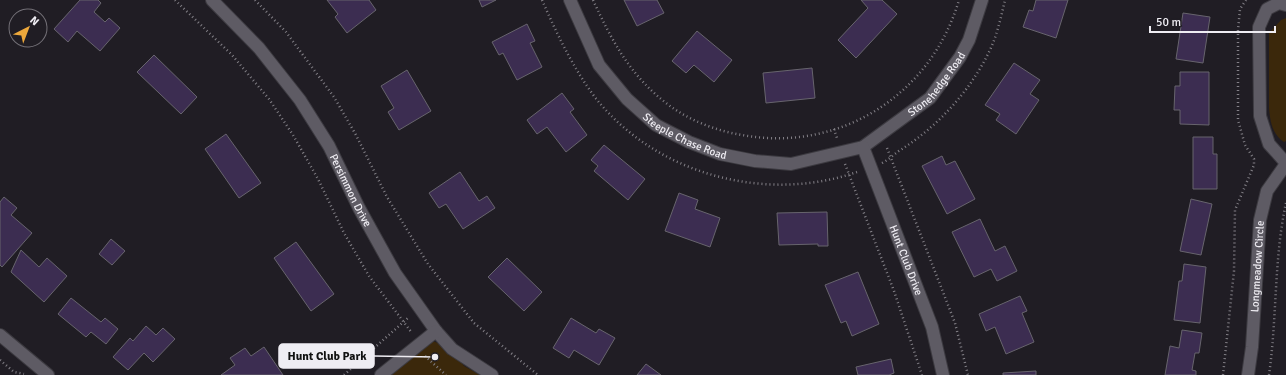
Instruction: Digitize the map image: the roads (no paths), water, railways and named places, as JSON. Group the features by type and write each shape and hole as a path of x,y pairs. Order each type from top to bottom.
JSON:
{"street":[{"name":"Persimmon Drive","path":"212,0 259,48 300,100 329,146 359,208 395,272 436,331 452,349 492,375"},
{"name":"Steeple Chase Road","path":"570,0 599,65 627,99 656,125 689,142 720,154 755,161 791,164 863,147"},
{"name":"Stonehedge Road","path":"863,147 904,119 930,98 938,89 960,57 971,33 982,0"},
{"name":"Longmeadow Circle","path":"1248,375 1252,347 1260,220 1267,191 1286,163 1269,144 1260,116 1259,27 1267,9 1279,3 1286,5"},
{"name":"Hunt Club Drive","path":"863,147 932,327 943,375"},
{"path":"381,375 436,331"},
{"path":"0,335 48,375"}],"place":[{"name":"Hunt Club Park","path":"435,357"}]}
